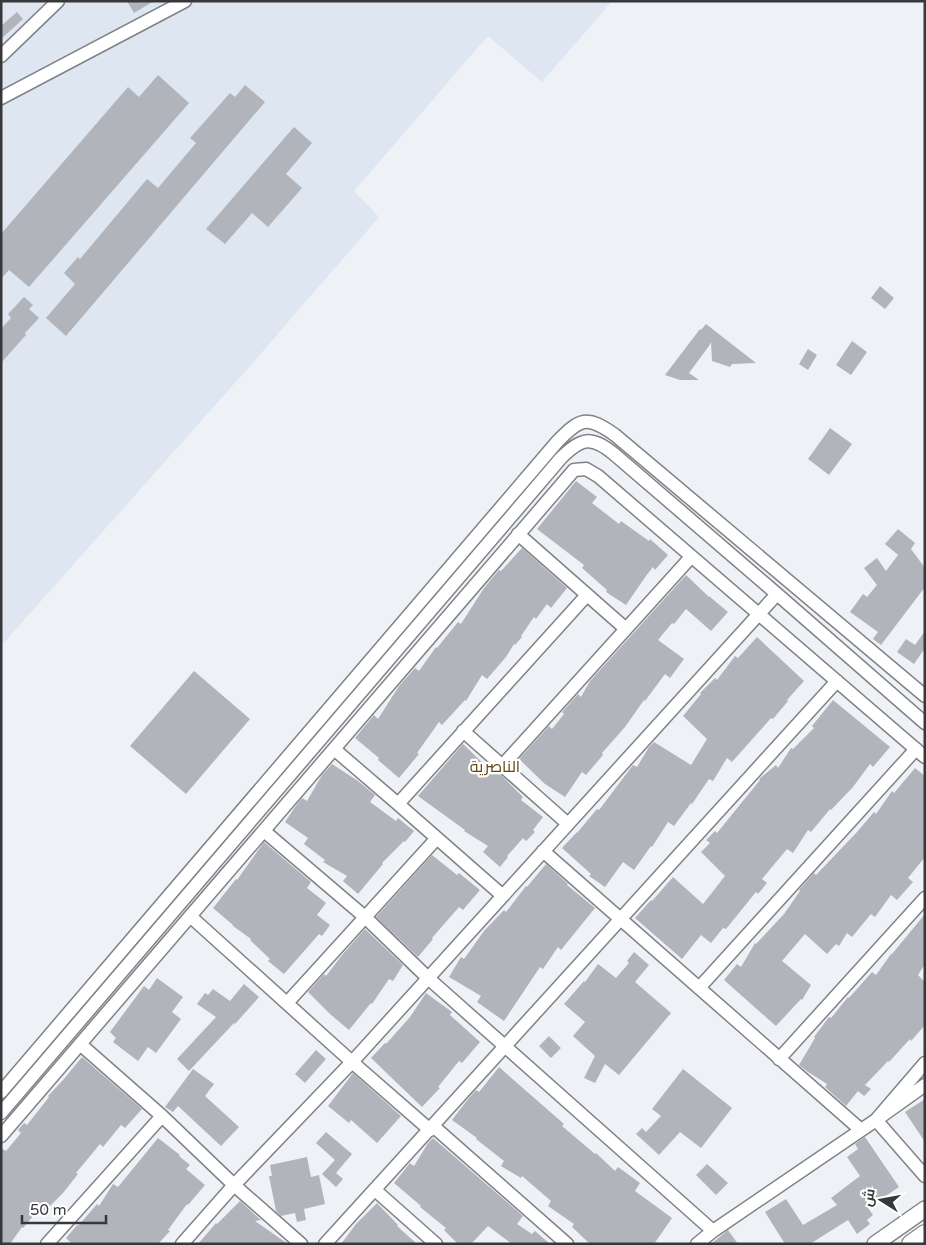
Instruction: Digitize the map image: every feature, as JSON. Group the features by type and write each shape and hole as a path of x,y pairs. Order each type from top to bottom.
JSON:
{"highway":[{"path":"911,1244 925,1234"}],"main road":[{"path":"875,1244 925,1209"}],"street":[{"path":"1,56 58,1"},
{"path":"1,98 185,1"},
{"path":"1,1092 557,442 574,426 582,422 589,421 595,423 615,435 925,696"},
{"path":"1,1113 561,458 570,449 584,442 597,443 606,448 925,724"},
{"path":"1,1136 574,470 586,469 598,476 920,753 699,988"},
{"path":"518,534 626,629"},
{"path":"502,766 692,557"},
{"path":"182,1244 234,1185 352,1062 777,594"},
{"path":"398,804 587,595"},
{"path":"325,1244 837,681"},
{"path":"463,731 568,824"},
{"path":"334,749 503,896"},
{"path":"264,831 365,917 428,978 713,1231"},
{"path":"287,1003 437,838"},
{"path":"543,851 861,1130"},
{"path":"779,1059 925,898"},
{"path":"190,916 352,1062 567,1244"},
{"path":"80,1044 162,1116 234,1185 301,1244"},
{"path":"876,1120 925,1064"},
{"path":"697,1244 713,1231 925,1085"},
{"path":"47,1244 162,1116"},
{"path":"876,1120 925,1176"},
{"path":"375,1190 436,1244"}],"shaded area":[{"path":"1,1 612,1 542,82 488,36 354,191 379,217 250,366 1,646"}],"building":[{"path":"127,1 154,1 134,13"},
{"path":"17,12 23,19 1,39 1,26"},
{"path":"158,75 189,103 29,287 9,270 1,279 1,234 128,87 139,97"},
{"path":"245,85 265,102 66,336 46,318 75,284 64,273 78,257 80,259 147,179 158,188 196,143 190,138 230,93 235,97"},
{"path":"294,127 312,143 286,174 302,188 268,227 252,213 225,244 206,229"},
{"path":"880,286 894,298 885,309 871,298"},
{"path":"24,297 33,305 29,309 39,318 1,363 1,329 11,318 8,314"},
{"path":"706,324 756,363 732,364 730,367 712,361 711,342 689,373 699,380 680,380 665,375 700,329"},
{"path":"852,341 867,352 851,375 836,365"},
{"path":"808,349 817,355 808,370 799,364"},
{"path":"830,428 852,444 829,475 808,459"},
{"path":"576,481 597,497 592,503 619,524 621,521 649,541 650,539 668,555 655,570 653,567 626,605 606,592 607,590 582,568 584,565 537,529"},
{"path":"898,529 915,543 911,549 925,568 925,587 881,645 873,639 878,632 850,612 863,594 867,597 877,585 864,568 877,558 886,571 898,555 885,544"},
{"path":"522,548 567,588 551,608 547,604 536,619 534,617 522,637 514,644 506,657 487,679 482,675 466,701 442,725 439,722 417,753 419,754 399,778 355,738 374,715 378,719 399,686 415,668 419,671 436,647 458,622 461,624 484,588 499,570 501,571"},
{"path":"686,575 728,612 711,631 686,609 674,624 672,623 658,640 684,659 670,678 665,674 625,727 602,753 603,755 586,775 582,772 565,797 545,784 519,759 549,726 552,729 564,714 562,712 578,694 581,697 590,681"},
{"path":"925,631 925,648 914,664 897,652 906,639 915,645"},
{"path":"757,637 804,681 773,719 771,718 732,762 727,758 713,781 709,779 674,826 668,822 634,870 623,862 605,887 589,876 591,874 562,848 597,809 599,810 633,765 637,767 654,742 691,765 707,739 683,716 700,693 715,678 717,680 735,656 738,658"},
{"path":"194,671 250,719 186,794 130,746"},
{"path":"833,700 890,747 873,767 870,764 853,787 830,809 811,832 808,830 793,853 787,849 762,879 767,883 758,894 756,892 726,929 723,928 711,943 701,935 682,959 635,918 673,877 703,904 725,876 701,852 710,843 706,840 715,831 717,833 759,779 776,765 778,768 791,748 793,749 814,728 812,726"},
{"path":"463,744 485,765 487,763 503,777 523,797 521,800 543,817 533,830 535,832 526,841 523,838 500,867 483,852 488,846 464,831 418,796"},
{"path":"332,764 375,795 370,802 396,821 398,818 414,831 382,863 358,894 343,881 347,876 323,862 325,860 304,844 308,838 285,822 302,798 307,801 322,775"},
{"path":"915,768 925,776 925,857 908,878 913,882 897,900 891,895 875,917 871,914 852,937 847,933 839,946 836,944 827,954 805,934 782,961 811,985 802,1000 776,1026 724,980 737,964 741,967 755,943 784,914 799,890 814,873 816,875 874,812 876,814 892,791 894,793"},
{"path":"264,842 311,882 307,888 326,903 317,915 330,925 322,936 319,934 284,974 268,961 270,959 251,939 213,908 237,880"},
{"path":"432,855 480,890 463,910 459,907 418,957 376,917"},
{"path":"546,864 567,885 595,908 561,950 558,947 543,969 540,967 504,1021 477,1002 481,996 449,977 461,957 464,959 484,931 504,910 506,912"},
{"path":"925,914 925,964 918,975 925,982 925,1025 865,1085 871,1089 864,1096 858,1091 846,1106 825,1087 827,1084 799,1065 814,1037 829,1017 831,1018 872,972 876,975"},
{"path":"365,929 403,965 393,981 389,979 372,1004 349,1030 308,992 324,974 326,976"},
{"path":"634,952 649,965 635,982 671,1013 619,1075 605,1064 595,1083 584,1078 595,1056 573,1036 585,1022 564,1004 585,982 598,964 616,978 629,963 627,961"},
{"path":"157,978 183,997 172,1012 181,1019 156,1053 148,1047 138,1061 113,1042 116,1038 110,1032 144,986 149,990"},
{"path":"244,984 259,997 189,1071 177,1059 216,1017 197,1004 205,993 208,995 213,989 230,1001"},
{"path":"426,993 452,1012 450,1015 480,1042 462,1063 459,1061 438,1087 440,1088 422,1107 371,1058 410,1017"},
{"path":"549,1036 561,1048 551,1058 539,1046"},
{"path":"316,1050 326,1059 305,1083 295,1074"},
{"path":"82,1057 142,1109 125,1128 121,1125 103,1147 100,1144 76,1173 78,1174 63,1193 45,1211 41,1207 22,1227 10,1244 1,1244 1,1148 6,1151 21,1133 18,1130 24,1123 27,1125 48,1096"},
{"path":"499,1067 564,1124 562,1126 615,1171 618,1167 640,1183 635,1191 672,1218 654,1244 590,1244 572,1227 574,1224 548,1206 551,1201 522,1176 521,1178 501,1166 504,1161 452,1120 468,1099 476,1090 479,1092"},
{"path":"193,1069 214,1084 205,1096 239,1127 221,1146 178,1106 173,1112 165,1107"},
{"path":"683,1069 732,1108 701,1148 680,1132 659,1155 636,1134 642,1128 646,1132 661,1116 652,1109"},
{"path":"353,1073 401,1116 377,1143 351,1120 349,1123 328,1106"},
{"path":"925,1099 925,1142 905,1112"},
{"path":"326,1132 352,1154 336,1173 343,1179 336,1187 322,1174 335,1160 316,1143"},
{"path":"865,1137 899,1187 868,1208 873,1215 867,1220 870,1224 857,1234 848,1220 810,1244 785,1244 765,1212 786,1199 803,1225 837,1205 831,1198 860,1176 847,1157 858,1149 855,1144"},
{"path":"158,1138 190,1165 186,1169 205,1185 187,1204 168,1230 170,1231 158,1244 72,1244 66,1238 97,1204 99,1206 113,1184 118,1187"},
{"path":"433,1138 523,1216 517,1224 532,1234 535,1231 550,1244 512,1244 488,1226 471,1244 458,1244 444,1230 446,1228 394,1183 410,1163 414,1166"},
{"path":"307,1157 311,1177 319,1175 325,1204 304,1209 306,1220 297,1222 295,1213 281,1216 276,1211 269,1176 272,1176 270,1165"},
{"path":"707,1164 728,1183 716,1195 696,1175"},
{"path":"240,1201 261,1220 255,1221 288,1244 198,1244 216,1223"},
{"path":"377,1203 397,1226 417,1244 341,1244 356,1224"},
{"path":"728,1230 738,1244 711,1244"}],"district":[{"name":"الناصرية","path":"495,766"}]}
